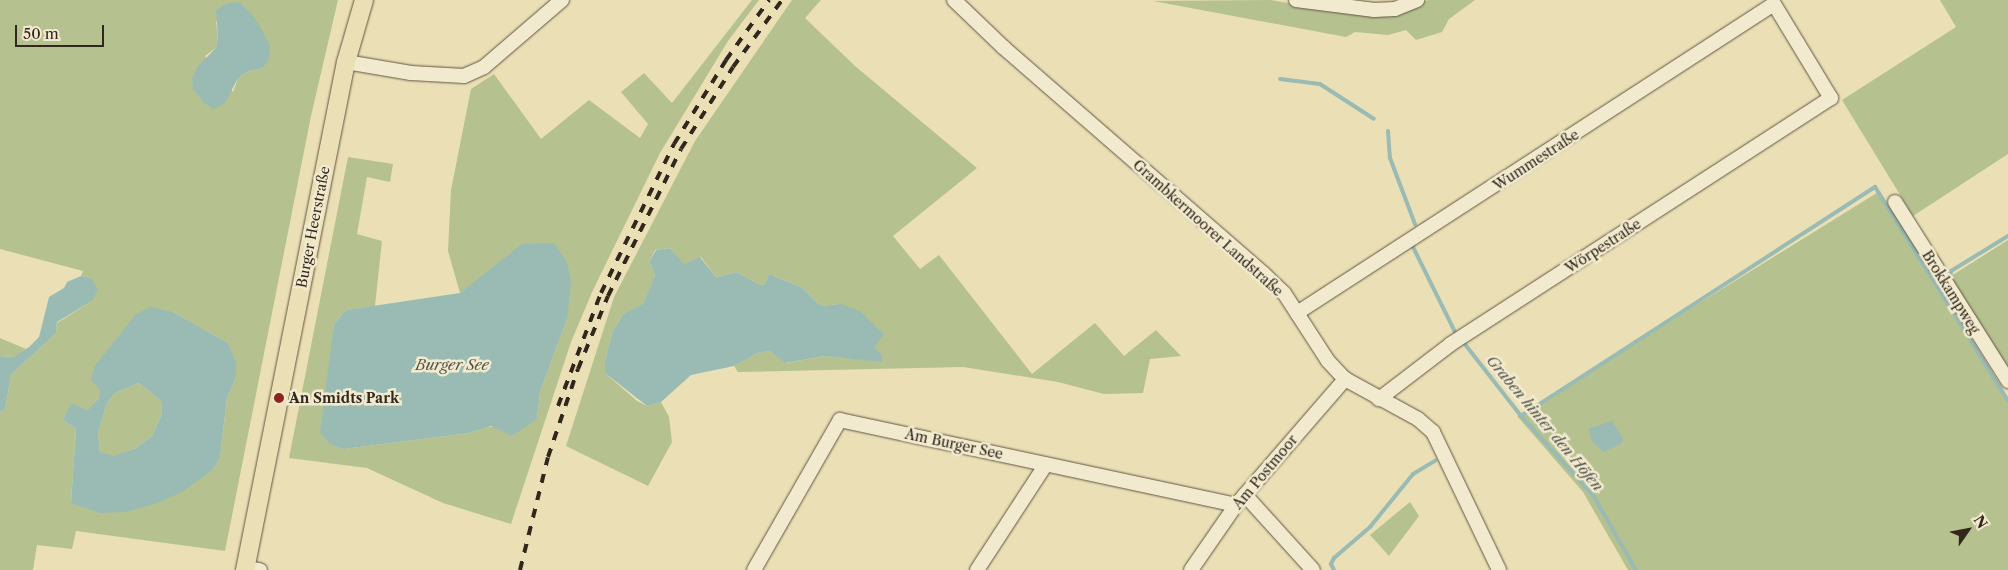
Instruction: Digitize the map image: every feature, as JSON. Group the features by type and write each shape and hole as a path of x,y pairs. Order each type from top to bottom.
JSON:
{"main road":[{"name":"Burger Heerstraße","path":"250,569 267,454 346,62 364,0"}],"street":[{"path":"346,62 411,73 464,76 484,68 562,0"},
{"name":"Grambkermoorer Landstraße","path":"954,0 1284,293 1328,361 1345,379 1418,419 1433,432 1499,570"},
{"path":"1296,0 1374,10 1395,9 1417,0"},
{"name":"Wummestraße","path":"1297,313 1774,4"},
{"name":"Wörpestraße","path":"1379,399 1451,344 1831,98 1774,4"},
{"name":"Brokkampweg","path":"1895,202 2008,381"},
{"name":"Am Postmoor","path":"1191,570 1241,500 1345,379"},
{"name":"Am Burger See","path":"754,570 840,420 1046,464 1241,500"},
{"path":"977,570 1046,464"},
{"path":"1241,500 1313,570"}],"green space":[{"path":"0,0 338,0 311,116 225,551 76,531 72,549 37,545 33,570 0,570 0,412 5,410 11,375 56,333 57,323 92,301 91,278 81,276 83,271 0,249","holes":["216,21 263,68 249,71 238,78 233,92 205,56 216,48 218,37","173,312 228,343 236,377 227,398 220,457 214,469 203,476 71,503 76,429 63,420 71,404 87,410 99,398 110,347 123,334 136,314"]},
{"path":"752,0 759,0 728,41 660,153 593,290 571,342 511,524 443,503 367,468 289,458 348,157 393,164 390,182 367,177 357,234 382,241 375,306 346,310 334,324 330,367 344,449 469,433 484,428 537,419 540,392 567,319 481,279 460,293 448,251 451,190 471,89 494,74 541,139 589,100 640,138 648,124 621,92 644,73 672,103"},
{"path":"792,0 821,0 805,18 855,66 977,168 893,236 920,269 939,255 1032,374 1095,323 1124,356 1156,330 1181,356 1150,359 1143,393 1104,394 1058,382 963,367 738,372 734,366 758,353 770,351 786,363 825,356 881,361 840,304 821,306 803,288 769,274 765,284 760,285 737,272 716,277 701,257 684,265 670,248 655,250 649,262 655,275 643,305 623,314 612,333 605,361 605,373 637,401 647,406 661,402 669,417 672,442 648,486 566,446 614,297 695,141"},
{"path":"1271,0 1328,10 1396,13 1428,0 1475,0 1449,19 1442,32 1416,40 1406,30 1388,35 1355,32 1346,37 1153,1"},
{"path":"1940,0 2008,0 2008,154 1913,216 1842,100 1956,27"},
{"path":"1880,191 2008,403 2008,570 1628,570 1583,492 1517,416"},
{"path":"2008,240 2008,369 1948,278"},
{"path":"0,338 26,349 13,357 0,356"},
{"path":"139,383 161,401 162,414 152,436 136,448 114,457 100,452 98,433 107,403 115,393"},
{"path":"1410,502 1419,516 1389,556 1370,535"}],"water":[{"path":"239,2 252,14 262,30 270,46 269,59 263,68 249,71 238,78 225,103 214,109 204,103 193,89 192,79 198,66 216,48 218,37 216,10 225,4"},
{"name":"Burger See","path":"554,243 567,262 571,282 567,319 540,392 537,419 512,436 491,426 469,433 344,449 330,444 320,432 334,324 346,310 460,293 522,244"},
{"path":"670,248 684,264 700,257 716,277 737,272 760,285 765,284 769,274 803,288 821,306 840,304 860,311 884,334 874,348 882,355 882,362 825,356 785,363 770,351 758,353 734,366 691,375 661,402 647,406 605,373 605,361 612,333 623,314 643,304 655,275 649,262 656,250"},
{"path":"81,276 91,278 98,289 92,301 57,322 56,333 11,375 5,410 0,412 0,356 13,357 29,347 39,337 49,297 64,288 67,282"},
{"path":"151,307 173,312 228,343 236,362 236,377 227,398 220,457 214,469 182,492 160,502 127,512 100,513 71,503 76,429 63,420 71,403 87,410 99,398 100,390 91,380 94,367 136,314","holes":["139,383 161,401 162,414 152,436 136,448 114,456 100,452 98,433 107,403 115,393"]},
{"path":"1612,421 1623,438 1622,443 1604,452 1593,443 1588,429"}],"waterway":[{"name":"Graben hinter den Höfen","path":"1280,79 1320,84 1374,119"},
{"name":"Graben hinter den Höfen","path":"1388,131 1390,158 1415,224"},
{"path":"1521,416 1875,187 2008,401"},
{"path":"1950,279 1951,271 2008,236"},
{"name":"Graben hinter den Höfen","path":"1413,247 1455,332"},
{"name":"Graben hinter den Höfen","path":"1464,343 1521,416 1593,495 1636,570"},
{"path":"1334,570 1331,564 1334,558 1370,527 1413,474 1435,461"}],"railway":[{"path":"558,406 601,293 674,144 726,60 769,0"},
{"path":"520,570 548,457 578,369 608,296 681,149 733,67 782,0"}],"place":[{"name":"An Smidts Park","path":"279,398"}]}
